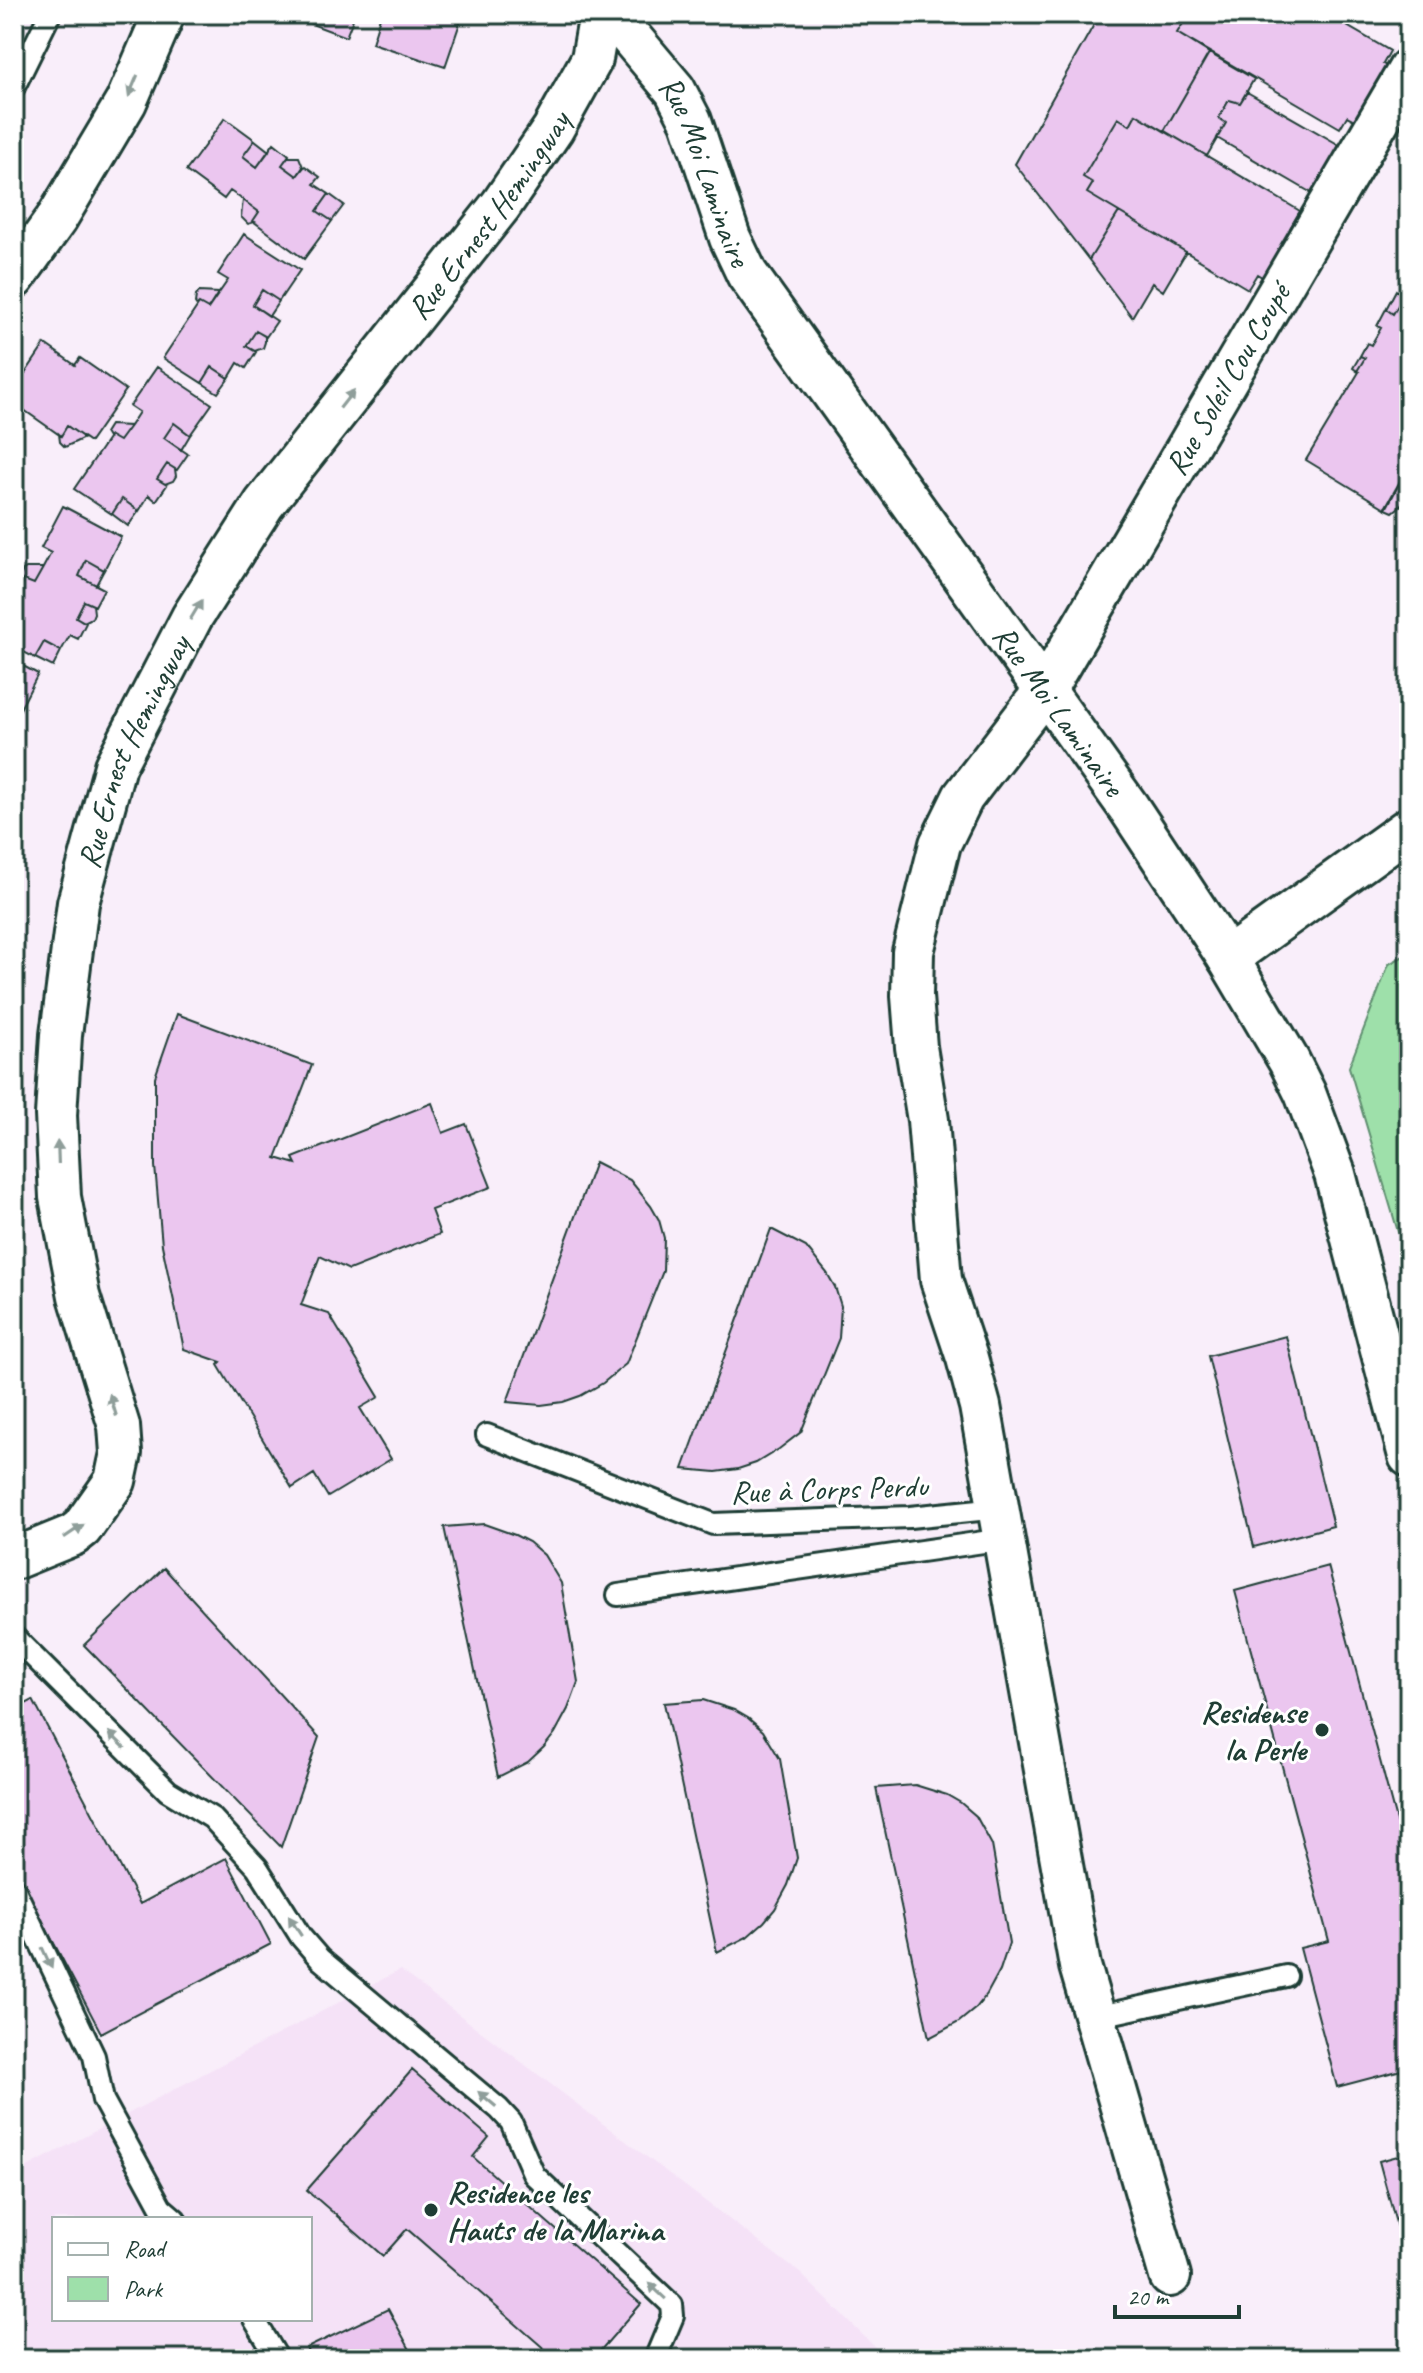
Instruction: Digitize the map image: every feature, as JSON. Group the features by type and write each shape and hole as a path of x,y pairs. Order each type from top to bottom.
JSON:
{"street":[{"path":"14,278 57,218 126,102 164,14"},
{"name":"Rue Ernest Hemingway","path":"14,1559 73,1535 82,1528 115,1481 121,1453 119,1426 76,1282 60,1197 56,1115 61,1035 78,903 115,766 192,617 264,504 501,205 553,129 592,59 600,14"},
{"name":"Rue Moi Laminaire","path":"611,14 675,90 691,121 730,238 747,274 1129,808 1228,958 1289,1061 1310,1106 1335,1174 1409,1456"},
{"name":"Rue Soleil Cou Coupé","path":"1170,2276 1080,1966 975,1386 941,1280 928,1120 916,1047 913,952 940,844 963,797 1045,690 1409,69"},
{"path":"1228,958 1409,828"}],"lane":[{"path":"14,87 50,14"},
{"name":"Rue à Corps Perdu","path":"487,1435 713,1524 910,1517 1002,1523"},
{"name":"Rue à Corps Perdu","path":"618,1595 1002,1523"},
{"path":"14,1637 168,1791 212,1818 257,1867 301,1937 320,1959 505,2116 517,2133 534,2175 672,2305 673,2316 655,2359"},
{"path":"14,1888 94,2056 103,2100 161,2207 173,2217"},
{"path":"1095,2017 1286,1976"},
{"path":"255,2321 278,2359"}],"shaded area":[{"path":"400,1970 800,2273 887,2359 14,2359 14,2174"}],"green space":[{"path":"1409,953 1409,1269 1349,1067 1389,964"}],"building":[{"path":"285,14 355,14 346,37"},
{"path":"381,14 463,14 445,67 372,43"},
{"path":"1100,14 1175,14 1173,17 1184,22 1177,33 1209,53 1164,131 1136,114 1130,125 1118,118 1083,177 1093,183 1087,193 1119,212 1089,260 1015,164"},
{"path":"1175,14 1326,14 1390,51 1383,64 1390,68 1358,122 1347,116 1340,128 1177,33 1184,22 1173,17"},
{"path":"1209,53 1254,79 1240,103 1229,100 1219,118 1226,123 1207,156 1164,131"},
{"path":"1247,92 1343,147 1315,195 1217,138 1226,123 1219,118 1229,100 1240,103"},
{"path":"1136,114 1300,211 1290,228 1296,231 1267,280 1257,274 1248,289 1087,193 1093,183 1083,177 1118,118 1130,125"},
{"path":"225,118 255,140 243,156 257,167 274,143 289,155 282,165 297,176 305,166 320,177 314,184 329,194 317,211 332,221 304,259 253,221 259,212 243,200 230,191 224,199 186,171"},
{"path":"255,140 269,151 257,167 243,156"},
{"path":"288,157 299,157 303,167 297,176 282,165"},
{"path":"329,194 344,205 332,221 317,211"},
{"path":"243,200 259,212 255,222 248,224 241,217"},
{"path":"1119,212 1186,252 1163,291 1152,283 1132,317 1089,260"},
{"path":"244,234 300,270 279,301 262,290 253,305 277,321 266,337 256,331 246,346 256,352 246,368 238,363 229,378 212,367 202,383 163,358 199,304 208,309 228,280 218,274"},
{"path":"1409,280 1409,465 1385,508 1306,460 1359,372 1365,358 1360,356 1381,328 1377,326 1386,309 1393,314"},
{"path":"262,290 279,301 269,316 253,305"},
{"path":"1396,290 1404,295 1393,314 1386,309"},
{"path":"199,292 218,293 208,309 195,303"},
{"path":"256,331 265,336 265,342 263,348 255,351 246,346"},
{"path":"45,344 75,365 80,358 126,390 90,442 67,426 61,436 14,403 14,390"},
{"path":"1360,356 1365,358 1357,371 1353,368"},
{"path":"157,367 212,404 190,435 174,423 164,438 188,454 177,470 167,464 157,479 167,485 156,501 149,495 139,511 122,499 112,514 74,489 110,436 119,441 130,426 139,412 130,406"},
{"path":"212,367 229,378 218,393 202,383"},
{"path":"174,423 190,435 181,450 164,438"},
{"path":"110,425 130,426 119,441 110,436 108,438 105,433"},
{"path":"67,426 84,438 65,447 60,442 59,434 61,436"},
{"path":"167,464 175,469 176,476 165,484 157,479"},
{"path":"1409,465 1409,495 1393,512 1386,509"},
{"path":"122,499 139,511 128,526 112,514"},
{"path":"63,506 121,537 104,570 86,560 79,576 104,589 95,606 84,601 76,617 86,623 78,639 70,635 61,651 44,642 35,658 14,647 14,599 24,580 34,584 51,553 41,548"},
{"path":"86,560 104,570 96,585 79,576"},
{"path":"26,568 43,568 34,584 23,582 20,577"},
{"path":"84,601 93,605 94,613 84,622 76,617"},
{"path":"44,642 61,651 53,667 35,658"},
{"path":"14,661 38,674 17,715 14,713"},
{"path":"177,1014 312,1065 276,1158 296,1164 293,1158 432,1103 443,1133 466,1124 491,1187 431,1210 440,1234 349,1270 320,1256 301,1305 329,1314 379,1397 360,1408 391,1459 328,1497 314,1474 292,1488 218,1365 221,1362 184,1349 162,1245 155,1166 155,1077"},
{"path":"595,1162 630,1180 651,1206 664,1238 663,1271 626,1364 603,1383 563,1402 541,1405 507,1402"},
{"path":"771,1229 806,1247 827,1273 841,1306 839,1338 801,1432 756,1463 738,1469 716,1472 683,1469"},
{"path":"1286,1336 1333,1526 1254,1547 1208,1356"},
{"path":"484,1524 529,1542 544,1555 561,1583 578,1682 568,1709 544,1747 528,1762 498,1777 444,1527"},
{"name":"Residense la Perle","path":"1328,1566 1409,1869 1409,2068 1337,2087 1300,1948 1329,1941 1235,1591"},
{"path":"164,1568 319,1737 281,1847 84,1645"},
{"path":"33,1700 140,1904 226,1858 271,1944 101,2033 14,1867 14,1710"},
{"path":"703,1700 748,1718 763,1731 780,1759 797,1858 788,1885 764,1922 747,1937 717,1952 664,1703"},
{"path":"915,1785 947,1795 976,1816 992,1845 1009,1943 1000,1970 976,2008 959,2022 929,2038 876,1788"},
{"name":"Residence les Hauts de la Marina","path":"412,2070 489,2137 473,2157 641,2304 593,2359 556,2359 407,2229 383,2256 307,2190"},
{"path":"1409,2153 1409,2271 1379,2161"},
{"path":"388,2309 415,2359 312,2359 307,2348"}],"place":[{"name":"Residense la Perle","path":"1322,1730"},
{"name":"Residence les Hauts de la Marina","path":"431,2210"}]}
